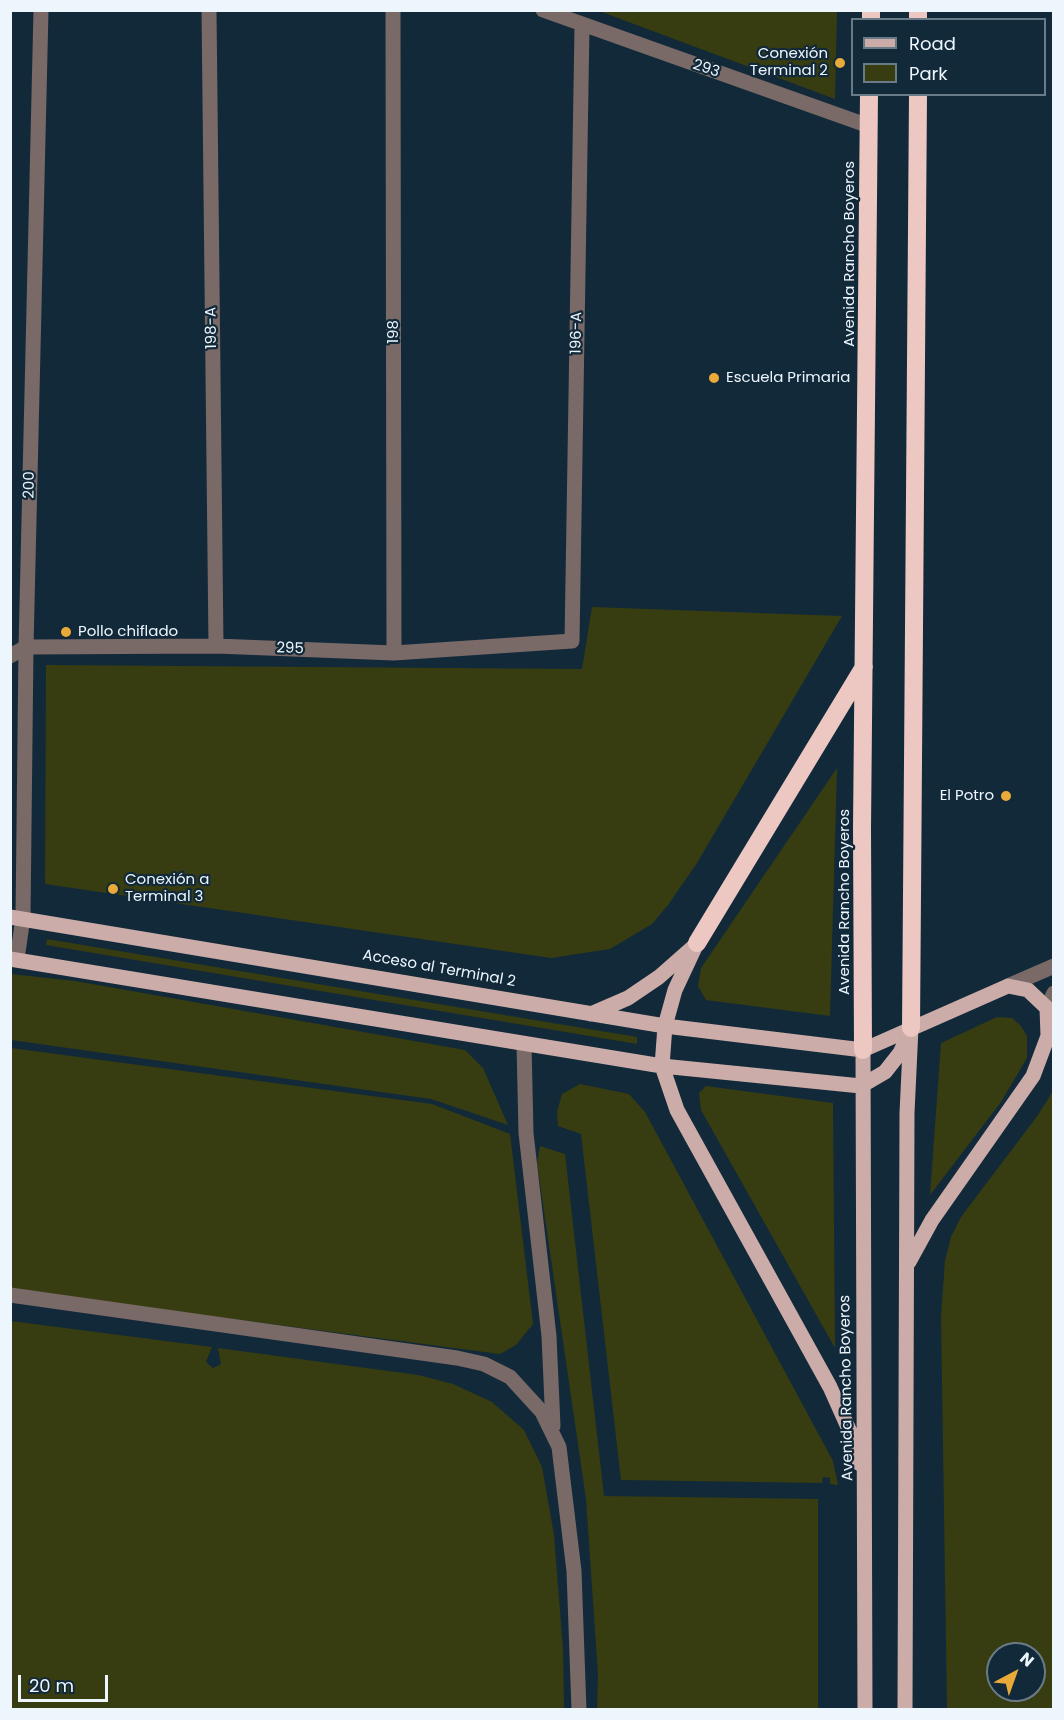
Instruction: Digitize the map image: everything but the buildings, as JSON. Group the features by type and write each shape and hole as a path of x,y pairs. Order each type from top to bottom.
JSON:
{"highway":[{"name":"Avenida Rancho Boyeros","path":"863,1050 862,828 870,96"},
{"path":"911,1028 918,96"},
{"path":"697,943 865,665"}],"main road":[{"name":"Acceso al Terminal 2","path":"17,917 666,1026 863,1050"},
{"path":"591,1014 628,998 659,977 697,943"},
{"path":"697,943 675,990 666,1026 662,1066 677,1110 830,1387 851,1434 866,1484"},
{"path":"14,959 662,1066 861,1086 879,1076 892,1064 911,1028"},
{"path":"863,1050 1008,986 1028,990 1047,1008 1048,1036 1033,1076 932,1220 907,1266"},
{"path":"905,1710 907,1113 911,1028"},
{"name":"Avenida Rancho Boyeros","path":"863,1050 861,1086 866,1484 865,1710"}],"street":[{"name":"200","path":"14,959 26,647 41,10"},
{"name":"198-A","path":"209,10 216,646"},
{"name":"198","path":"393,10 394,652"},
{"name":"293","path":"543,10 582,26 869,126"},
{"name":"196-A","path":"572,641 582,26"},
{"name":"295","path":"10,656 26,647 216,646 394,652 572,641"},
{"path":"1008,986 1053,966"},
{"path":"1047,1008 1053,993"},
{"path":"524,1044 526,1132 549,1336 553,1432"},
{"path":"10,1295 457,1358 484,1364 510,1377 543,1412 553,1432 563,1468 574,1571 579,1710"}],"green space":[{"path":"599,11 837,11 835,99"},
{"path":"592,607 842,616 697,863 668,905 652,924 610,949 551,958 45,884 46,665 582,669"},
{"path":"837,768 830,1016 706,1000 698,986 701,968"},
{"path":"47,939 637,1037 637,1044 46,945"},
{"path":"11,974 75,981 465,1050 483,1068 508,1125 431,1099 11,1040"},
{"path":"997,1017 1012,1018 1021,1026 1027,1036 1027,1058 1001,1102 930,1195 941,1043"},
{"path":"11,1048 432,1104 510,1134 533,1324 516,1345 500,1354 11,1290"},
{"path":"580,1084 629,1094 645,1112 833,1461 838,1485 830,1484 830,1478 823,1477 822,1483 621,1480 581,1134 558,1126 557,1112 562,1094"},
{"path":"706,1086 833,1103 835,1348 701,1110 699,1093"},
{"path":"1053,1091 1053,1709 947,1709 941,1316 945,1261 951,1237 961,1217 1038,1115"},
{"path":"540,1146 565,1154 604,1496 818,1499 818,1709 597,1709 598,1675 586,1499 537,1163"},
{"path":"11,1321 212,1347 206,1362 213,1368 221,1364 218,1348 418,1375 453,1384 492,1402 524,1430 542,1467 554,1535 563,1649 564,1709 11,1709"}],"place":[{"name":"Conexión Terminal 2","path":"840,63"},
{"name":"Escuela Primaria","path":"714,378"},
{"name":"Pollo chiflado","path":"66,632"},
{"name":"El Potro","path":"1006,796"},
{"name":"Conexión a Terminal 3","path":"113,889"}]}
